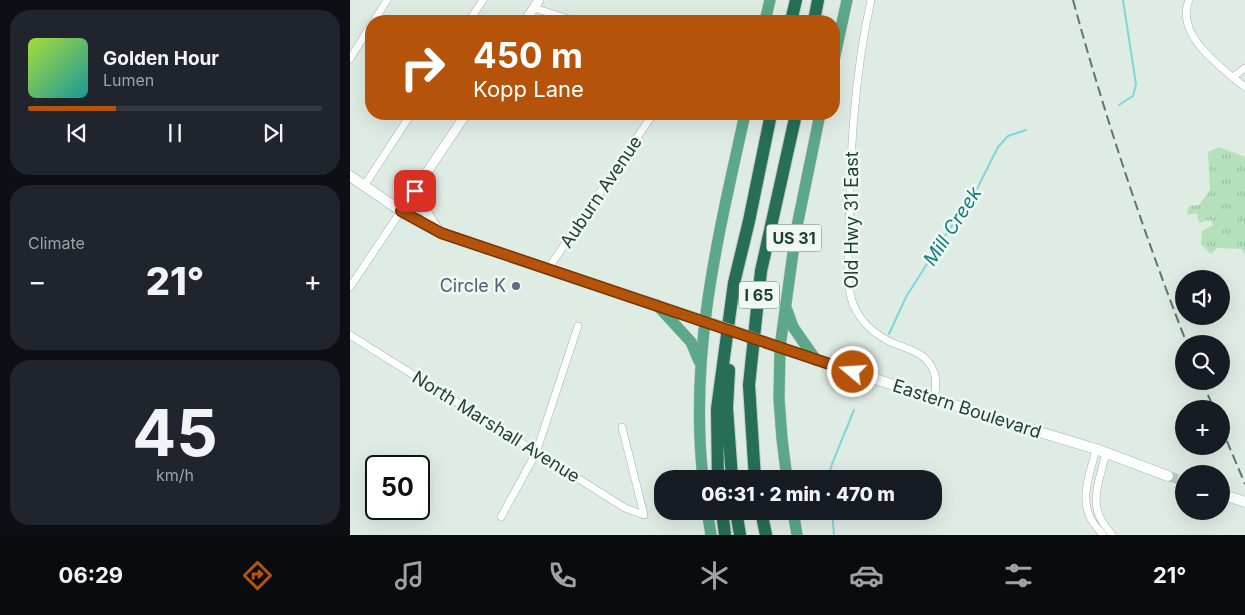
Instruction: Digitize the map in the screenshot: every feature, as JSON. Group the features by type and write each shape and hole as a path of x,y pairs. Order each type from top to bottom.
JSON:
{"highway":[{"path":"792,15 796,0"},
{"path":"815,15 818,0"},
{"name":"I 65","path":"731,470 727,408 734,282 770,120"},
{"name":"I 65","path":"754,470 749,385 762,271 795,120"},
{"path":"718,470 717,409 734,282"},
{"path":"723,520 725,535"},
{"path":"738,520 740,535"},
{"path":"763,520 766,535"}],"main road":[{"path":"766,15 770,0"},
{"path":"840,34 848,0"},
{"path":"702,470 699,407 706,321 713,262 744,120"},
{"name":"US 31","path":"786,470 776,346 785,304 796,231 819,120"},
{"name":"Eastern Boulevard","path":"350,176 401,211 441,233 706,321 816,360 1101,451 1168,476"},
{"path":"423,180 421,193 423,207 441,233"},
{"path":"785,304 793,327 816,360"},
{"path":"657,305 691,342 701,367"},
{"path":"1230,497 1245,502"},
{"path":"708,520 711,535"},
{"path":"794,520 797,535"}],"street":[{"path":"378,15 387,0"},
{"path":"473,15 483,0"},
{"name":"Old Hwy 31 East","path":"871,0 860,56 852,137 849,287 853,304 867,326 892,342 916,351 930,363 935,374 935,398"},
{"path":"1189,0 1185,14 1186,23 1192,34 1212,58 1245,87"},
{"path":"529,15 536,4 561,15"},
{"path":"350,59 365,35"},
{"path":"1233,77 1245,68"},
{"path":"364,186 406,120"},
{"path":"350,287 462,120"},
{"name":"Auburn Avenue","path":"548,269 649,120"},
{"path":"501,517 536,453 578,326"},
{"name":"North Marshall Avenue","path":"350,335 625,508 644,516 622,427"},
{"path":"1101,451 1086,500 1091,520 1103,535"},
{"path":"1101,451 1096,502 1098,513 1112,535"}],"green space":[{"path":"1219,147 1245,157 1245,255 1242,249 1217,248 1211,254 1201,244 1202,231 1213,225 1211,220 1199,223 1197,213 1187,215 1189,206 1199,205 1210,190 1208,152"}],"waterway":[{"name":"Mill Creek","path":"1119,105 1133,96 1136,84 1123,0"},
{"name":"Mill Creek","path":"889,334 906,297 946,234 974,195 998,147 1008,136 1026,130"},
{"name":"Mill Creek","path":"830,470 854,410"},
{"name":"Mill Creek","path":"833,520 834,535"}],"tunnel":[{"path":"1168,476 1175,478"}],"railway":[{"path":"1073,0 1126,174 1184,335"},
{"path":"1206,390 1210,400"},
{"path":"1230,448 1245,484"}],"place":[{"name":"Circle K","path":"516,286"}],"route":[{"path":"415,191 401,211 441,233 853,372"}]}
